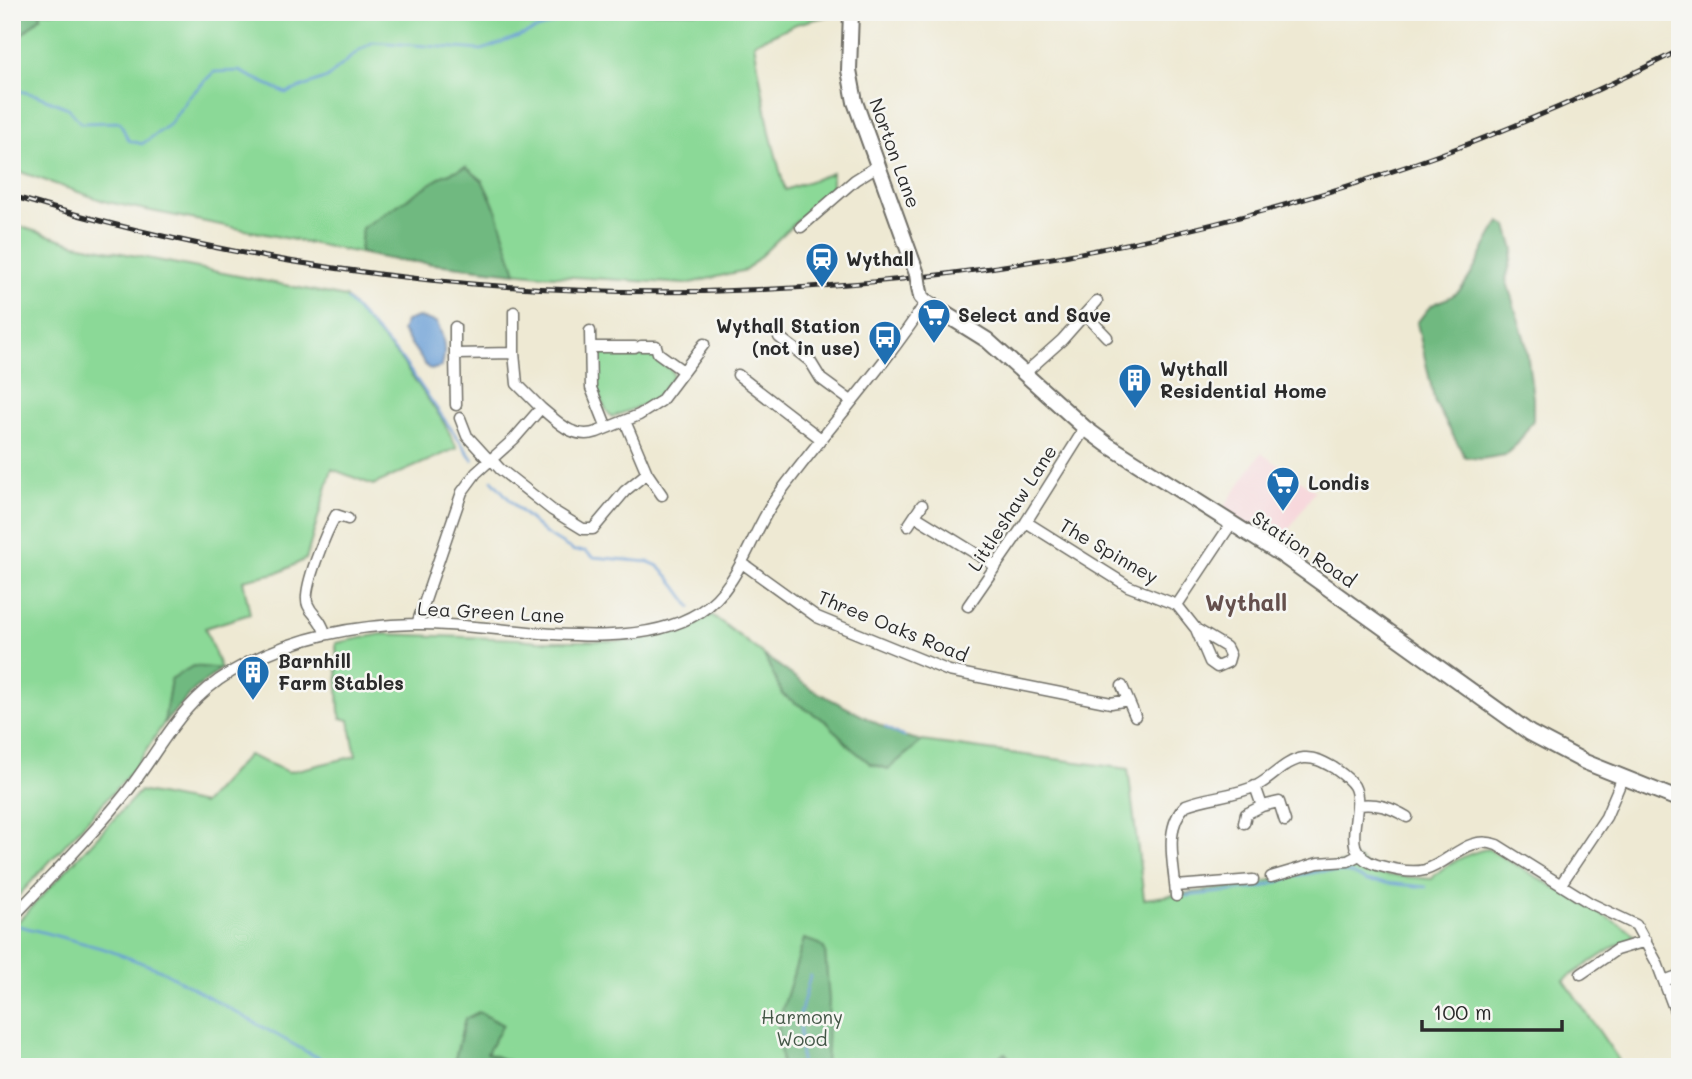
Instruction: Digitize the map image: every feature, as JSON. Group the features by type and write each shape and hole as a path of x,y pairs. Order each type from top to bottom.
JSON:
{"street":[{"name":"Norton Lane","path":"851,12 850,82 858,113 918,280 921,297 926,302"},
{"path":"801,227 857,178 878,165"},
{"path":"1025,373 1062,340 1097,301"},
{"name":"Station Road","path":"926,302 988,340 1085,428 1319,580 1530,733 1585,762 1680,800"},
{"name":"Lea Green Lane","path":"12,918 125,795 179,716 198,695 229,673 263,655 325,633 349,628 417,624 543,634 594,635 634,632 685,619 709,605 722,592 742,563 774,502 926,302"},
{"path":"514,312 514,373 517,384 541,408 574,433 589,435 653,408 704,344"},
{"path":"1085,314 1107,337"},
{"path":"455,327 456,405"},
{"path":"590,331 591,387 607,428"},
{"path":"779,337 810,361 821,379 850,401"},
{"path":"591,347 656,346 658,353 682,371"},
{"path":"455,354 514,353"},
{"path":"738,374 821,439"},
{"path":"417,624 462,492 475,473 514,439 541,408"},
{"path":"460,418 467,436 490,460 552,510 583,529 597,526 625,491 647,473"},
{"path":"625,421 647,473 662,495"},
{"name":"Littleshaw Lane","path":"968,606 1026,522 1085,428"},
{"path":"908,526 922,505"},
{"path":"325,633 318,617 308,607 306,595 323,537 336,515 348,519"},
{"path":"915,516 996,566"},
{"name":"The Spinney","path":"1026,522 1128,586 1177,605"},
{"path":"1196,629 1177,605 1231,524"},
{"name":"Three Oaks Road","path":"742,563 817,617 949,671 1111,704 1128,701"},
{"path":"1122,686 1135,716"},
{"path":"1253,880 1176,891 1172,832 1179,812 1186,805 1199,800 1255,786 1294,761 1309,758 1321,761 1346,776 1353,785 1358,805 1353,833 1355,843 1361,854 1375,864 1410,871 1424,870 1472,844 1487,841 1590,903 1636,926 1664,981 1680,1024"},
{"path":"1561,884 1606,817 1623,777"},
{"path":"1255,786 1262,806"},
{"path":"1244,823 1245,814 1279,802 1286,821"},
{"path":"1358,805 1388,806 1407,817"},
{"path":"1270,877 1318,863 1348,861 1361,854"},
{"path":"1581,974 1616,950 1646,942"},
{"path":"1664,981 1680,975"},
{"path":"1674,1067 1680,1059"}],"shaded area":[{"path":"1261,453 1315,491 1277,547 1222,510"}],"green space":[{"path":"12,12 40,12 41,17 12,43"},
{"path":"40,12 844,12 796,24 754,43 770,133 785,190 832,173 832,187 746,270 686,284 541,275 389,259 107,202 12,169 12,43 41,17"},
{"path":"466,167 482,180 496,209 516,273 389,259 360,253 362,228 444,175"},
{"path":"1500,222 1507,226 1514,250 1506,279 1526,344 1533,420 1518,443 1505,455 1481,459 1465,457 1435,403 1417,323 1431,306 1460,290"},
{"path":"12,224 76,244 345,297 401,360 443,421 457,448 373,485 332,469 306,559 280,572 243,580 250,614 205,628 221,669 193,666 171,679 164,723 135,768 12,903"},
{"path":"602,352 653,352 658,360 672,371 673,377 654,401 612,417 603,404 594,374 597,357"},
{"path":"712,615 764,655 783,695 827,722 851,748 888,769 922,741 1128,769 1144,899 1254,884 1359,859 1374,874 1432,879 1457,860 1488,849 1629,930 1636,939 1617,945 1564,980 1618,1059 1610,1067 1017,1067 1005,1053 983,1067 826,1067 826,1052 778,1024 782,1067 524,1067 487,1053 465,1019 453,1067 12,1067 12,928 140,791 203,804 248,755 289,772 356,756 349,720 341,718 339,711 336,643 382,634 537,641 633,641 680,630"},
{"path":"764,655 811,689 899,735 922,741 888,769 871,764 851,748 827,722 783,695"},
{"path":"193,666 221,669 195,689 164,723 171,679"},
{"name":"Harmony Wood","path":"804,939 820,944 825,950 829,1000 826,1067 782,1067 778,1024"},
{"path":"479,1012 503,1025 487,1053 524,1067 453,1067 465,1019"},
{"path":"1005,1053 1017,1067 983,1067"}],"water":[{"path":"418,317 436,322 439,327 444,350 441,367 431,370 427,367 402,331 406,321"}],"waterway":[{"path":"12,89 68,108 81,123 120,122 128,140 142,144 169,125 189,97 214,72 239,71 286,93 327,78 358,51 373,42 482,50 559,21 569,12"},
{"path":"347,300 402,359 473,460"},
{"path":"492,480 517,508 546,534 574,551 585,551 593,557 649,562 658,566 691,607"},
{"path":"885,727 897,734"},
{"path":"899,735 905,737"},
{"path":"1186,896 1260,888 1295,876 1323,871 1350,873 1366,881 1426,887"},
{"path":"20,926 105,949 161,970 338,1067"},
{"path":"801,1067 800,1015 810,976"}],"railway":[{"path":"12,196 220,248 432,280 646,292 860,283 1072,254 1281,206 1484,138 1680,50"}],"place":[{"name":"Wythall","path":"822,289"},
{"name":"Select and Save","path":"934,345"},
{"name":"Wythall Station (not in use)","path":"885,367"},
{"name":"Wythall Residential Home","path":"1135,410"},
{"name":"Londis","path":"1283,513"},
{"name":"Barnhill Farm Stables","path":"253,702"}],"district":[{"name":"Wythall","path":"1246,603"}]}
